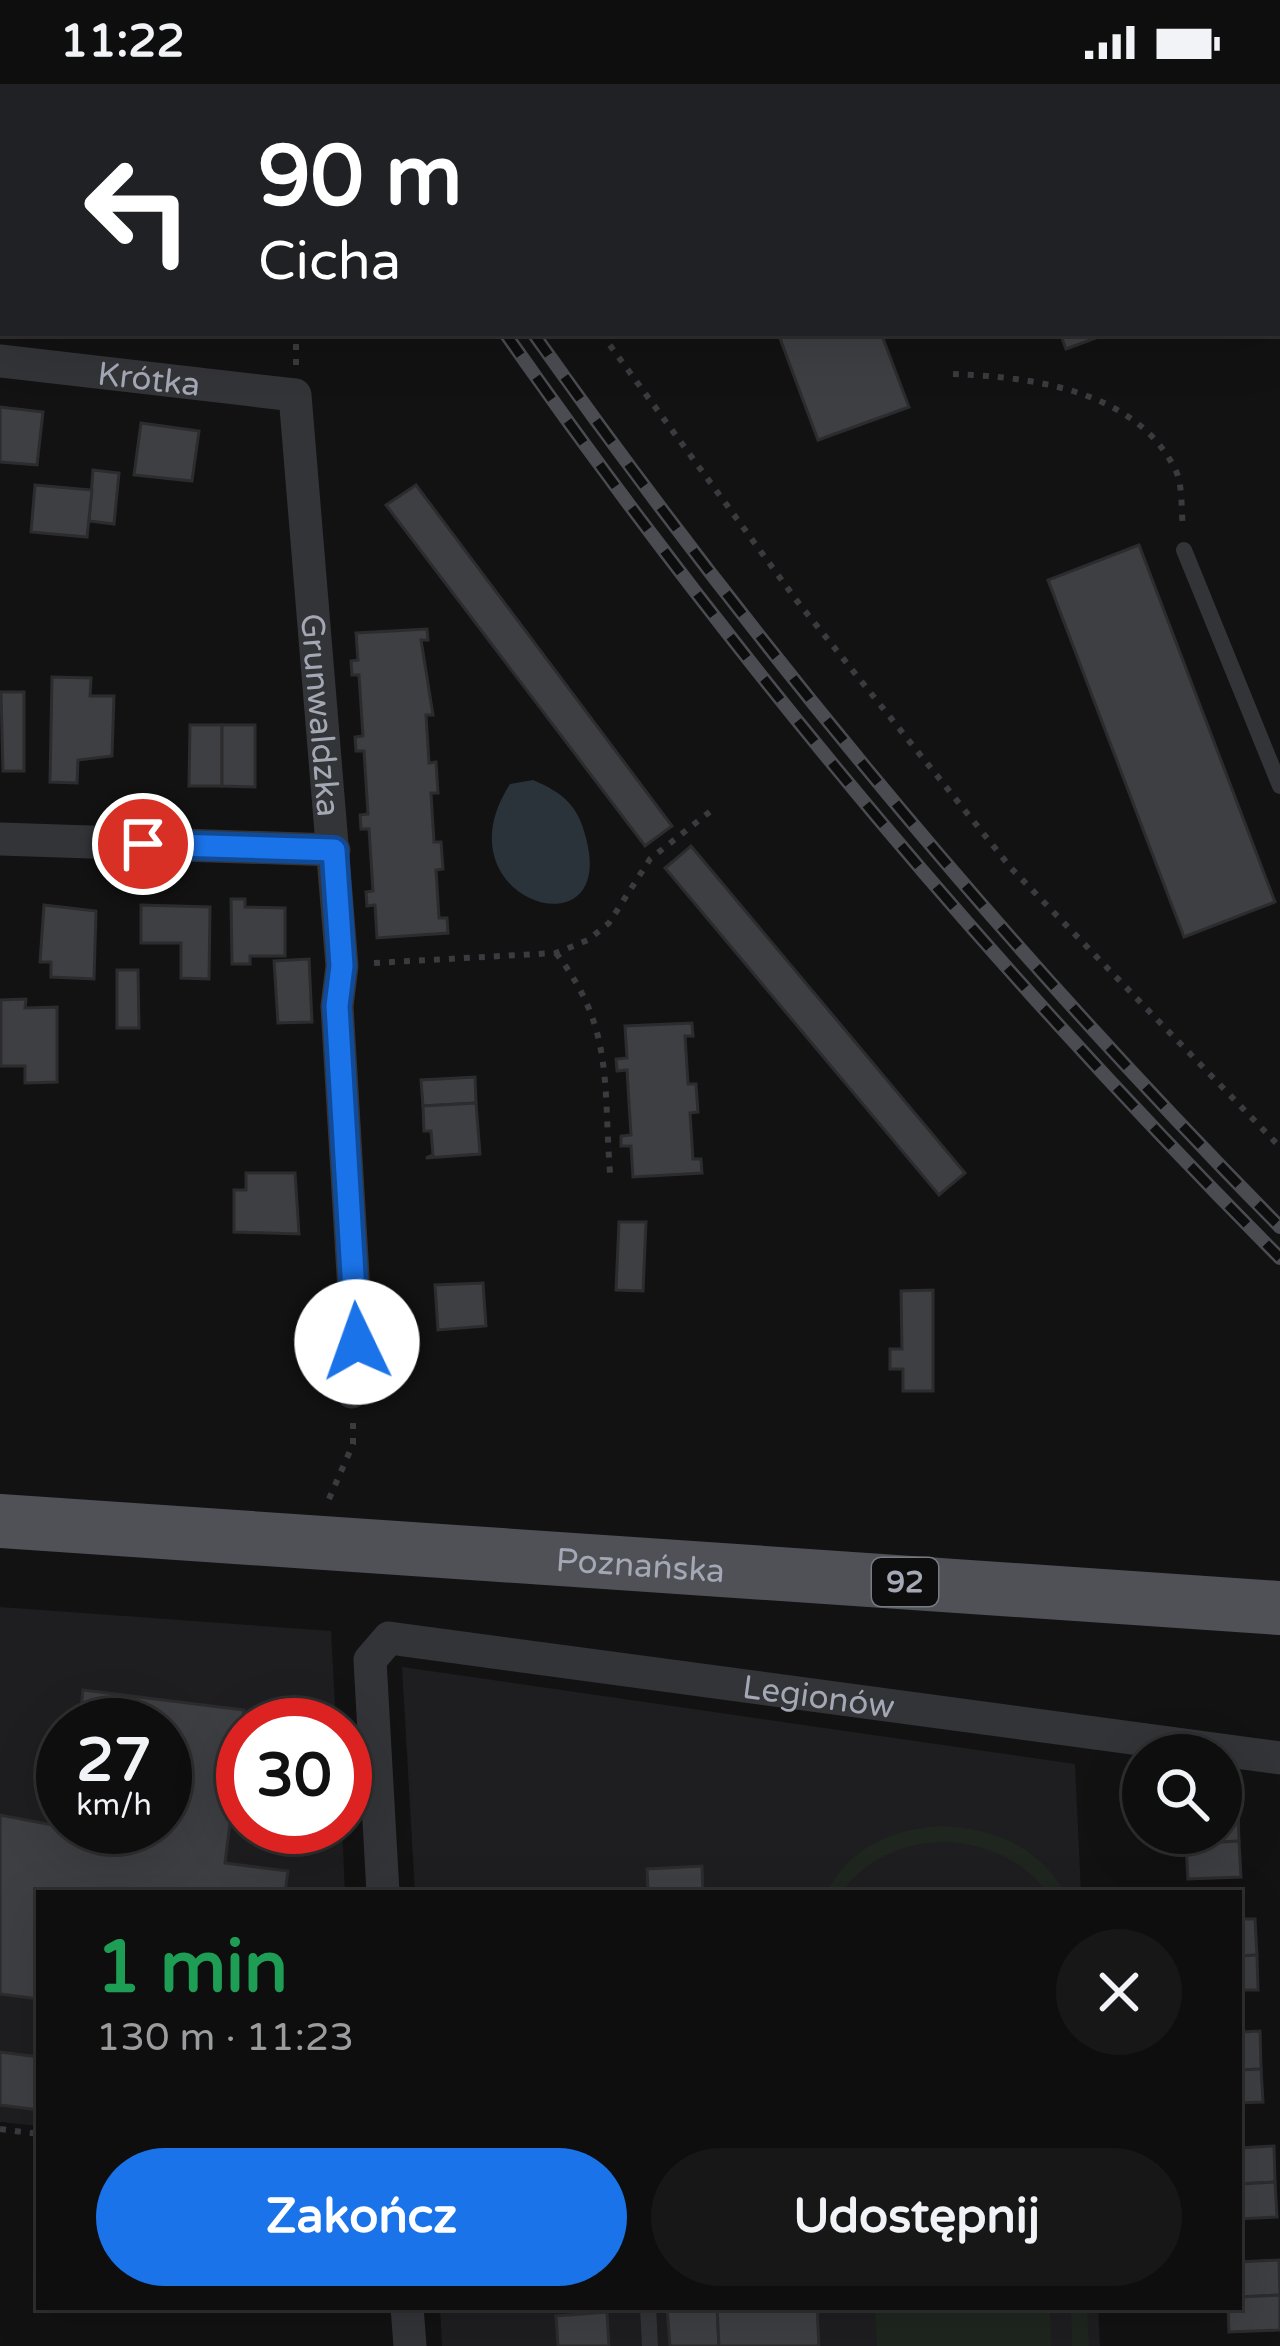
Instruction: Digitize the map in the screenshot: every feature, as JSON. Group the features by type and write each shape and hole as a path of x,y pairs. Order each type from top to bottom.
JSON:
{"main road":[{"name":"Poznańska","path":"0,1521 1280,1608"}],"street":[{"name":"Krótka","path":"0,361 295,395"},
{"name":"Grunwaldzka","path":"295,395 342,966 337,1006 357,1342 352,1392"},
{"path":"0,839 334,850"},
{"name":"Legionów","path":"383,1890 370,1660 389,1638 1280,1758"},
{"path":"407,2310 410,2346"}],"lane":[{"path":"1184,550 1280,786"},
{"path":"648,2310 650,2346"}],"path":[{"path":"603,336 797,602 1011,868 1280,1147"},
{"path":"953,374 1035,377 1136,419 1178,473 1184,550"},
{"path":"342,966 556,952 587,940 609,922 650,860 712,810"},
{"path":"556,952 592,1004 599,1027 610,1173"},
{"path":"322,1513 353,1444 352,1392"},
{"path":"0,2129 36,2134"}],"shaded area":[{"path":"533,780 568,802 586,838 589,875 577,896 556,904 532,899 510,883 495,858 493,825 510,784"},
{"path":"0,1607 331,1631 335,1698 216,1698 216,1854 343,1854 345,1890 36,1890 36,2126 0,2122"},
{"path":"402,1667 1075,1764 1081,1890 415,1890"},
{"path":"939,1826 995,1835 1041,1862 1063,1890 1045,1890 1027,1871 1001,1855 944,1842 887,1854 862,1870 844,1890 828,1890 859,1853 904,1832"},
{"path":"440,2310 1098,2310 1100,2346 442,2346"},
{"path":"875,2310 1050,2310 1051,2346 877,2346"},
{"path":"1071,2310 1087,2310 1089,2346 1072,2346"}],"building":[{"path":"779,336 882,336 909,407 818,440"},
{"path":"1061,336 1101,336 1066,349"},
{"path":"0,407 43,412 37,465 0,462"},
{"path":"141,423 199,431 192,481 134,475"},
{"path":"93,470 119,473 114,524 89,521"},
{"path":"35,485 92,490 87,537 31,532"},
{"path":"416,485 672,826 645,846 386,505"},
{"path":"1139,545 1275,902 1184,937 1048,580"},
{"path":"427,629 428,640 421,640 433,715 426,715 429,763 436,762 438,793 431,793 434,842 441,842 443,869 436,870 439,918 447,918 448,933 377,938 375,905 367,906 366,892 373,891 369,829 361,829 360,815 368,814 364,751 356,751 355,737 363,736 359,675 352,675 351,661 358,660 356,633"},
{"path":"52,677 91,678 90,696 114,696 112,756 78,760 77,783 50,782"},
{"path":"1,692 24,692 24,771 3,771"},
{"path":"190,725 222,725 222,786 189,786"},
{"path":"222,725 255,725 255,787 222,786"},
{"path":"691,846 965,1173 939,1195 665,868"},
{"path":"231,899 245,899 245,907 285,908 285,956 250,956 250,964 232,964"},
{"path":"44,905 96,911 94,979 51,977 51,962 40,962"},
{"path":"141,905 210,907 209,979 181,978 181,943 141,943"},
{"path":"309,959 312,1022 278,1023 274,961"},
{"path":"117,970 138,970 139,1028 117,1028"},
{"path":"26,999 25,1008 57,1007 57,1082 25,1083 25,1066 1,1066 1,1000"},
{"path":"692,1023 693,1036 685,1036 688,1084 696,1084 698,1112 690,1113 693,1159 701,1159 702,1173 633,1177 631,1146 621,1146 621,1136 631,1135 627,1070 617,1071 616,1059 627,1058 625,1026"},
{"path":"475,1077 476,1103 423,1106 421,1080"},
{"path":"476,1103 480,1154 426,1158 433,1155 431,1131 424,1131 423,1106"},
{"path":"246,1173 295,1173 299,1234 234,1232 234,1190 246,1190"},
{"path":"619,1222 646,1222 643,1291 616,1290"},
{"path":"483,1283 486,1326 438,1330 435,1285"},
{"path":"933,1290 933,1391 903,1391 903,1369 890,1369 890,1349 902,1349 901,1291"},
{"path":"83,1690 147,1698 82,1698"},
{"path":"192,1704 216,1707 216,1854 226,1854 225,1863 288,1871 285,1890 36,1890 36,1999 0,1994 0,1815 36,1822 36,1854 192,1854"},
{"path":"1187,1854 1240,1854 1241,1877 1188,1879"},
{"path":"702,1866 703,1890 648,1890 647,1869"},
{"path":"1242,1919 1255,1919 1257,1955 1242,1956"},
{"path":"1257,1955 1258,1990 1242,1990 1242,1956"},
{"path":"1260,2031 1261,2069 1242,2070 1242,2032"},
{"path":"0,2052 36,2057 36,2110 0,2105"},
{"path":"1261,2069 1263,2102 1242,2103 1242,2070"},
{"path":"1274,2146 1275,2182 1242,2184 1242,2148"},
{"path":"1275,2182 1277,2217 1242,2219 1242,2184"},
{"path":"1279,2260 1280,2295 1242,2297 1242,2262"},
{"path":"1280,2295 1280,2330 1229,2332 1228,2310 1242,2310 1242,2297"},
{"path":"667,2310 717,2310 719,2346 670,2346"},
{"path":"717,2310 817,2310 819,2346 719,2346"},
{"path":"607,2312 609,2346 558,2346 556,2316"}],"railway":[{"path":"507,336 684,577 873,812 1072,1039 1280,1258"},
{"path":"535,336 706,567 888,795 1080,1015 1280,1227"}],"route":[{"path":"143,844 334,850 342,966 337,1006 357,1342"}]}
